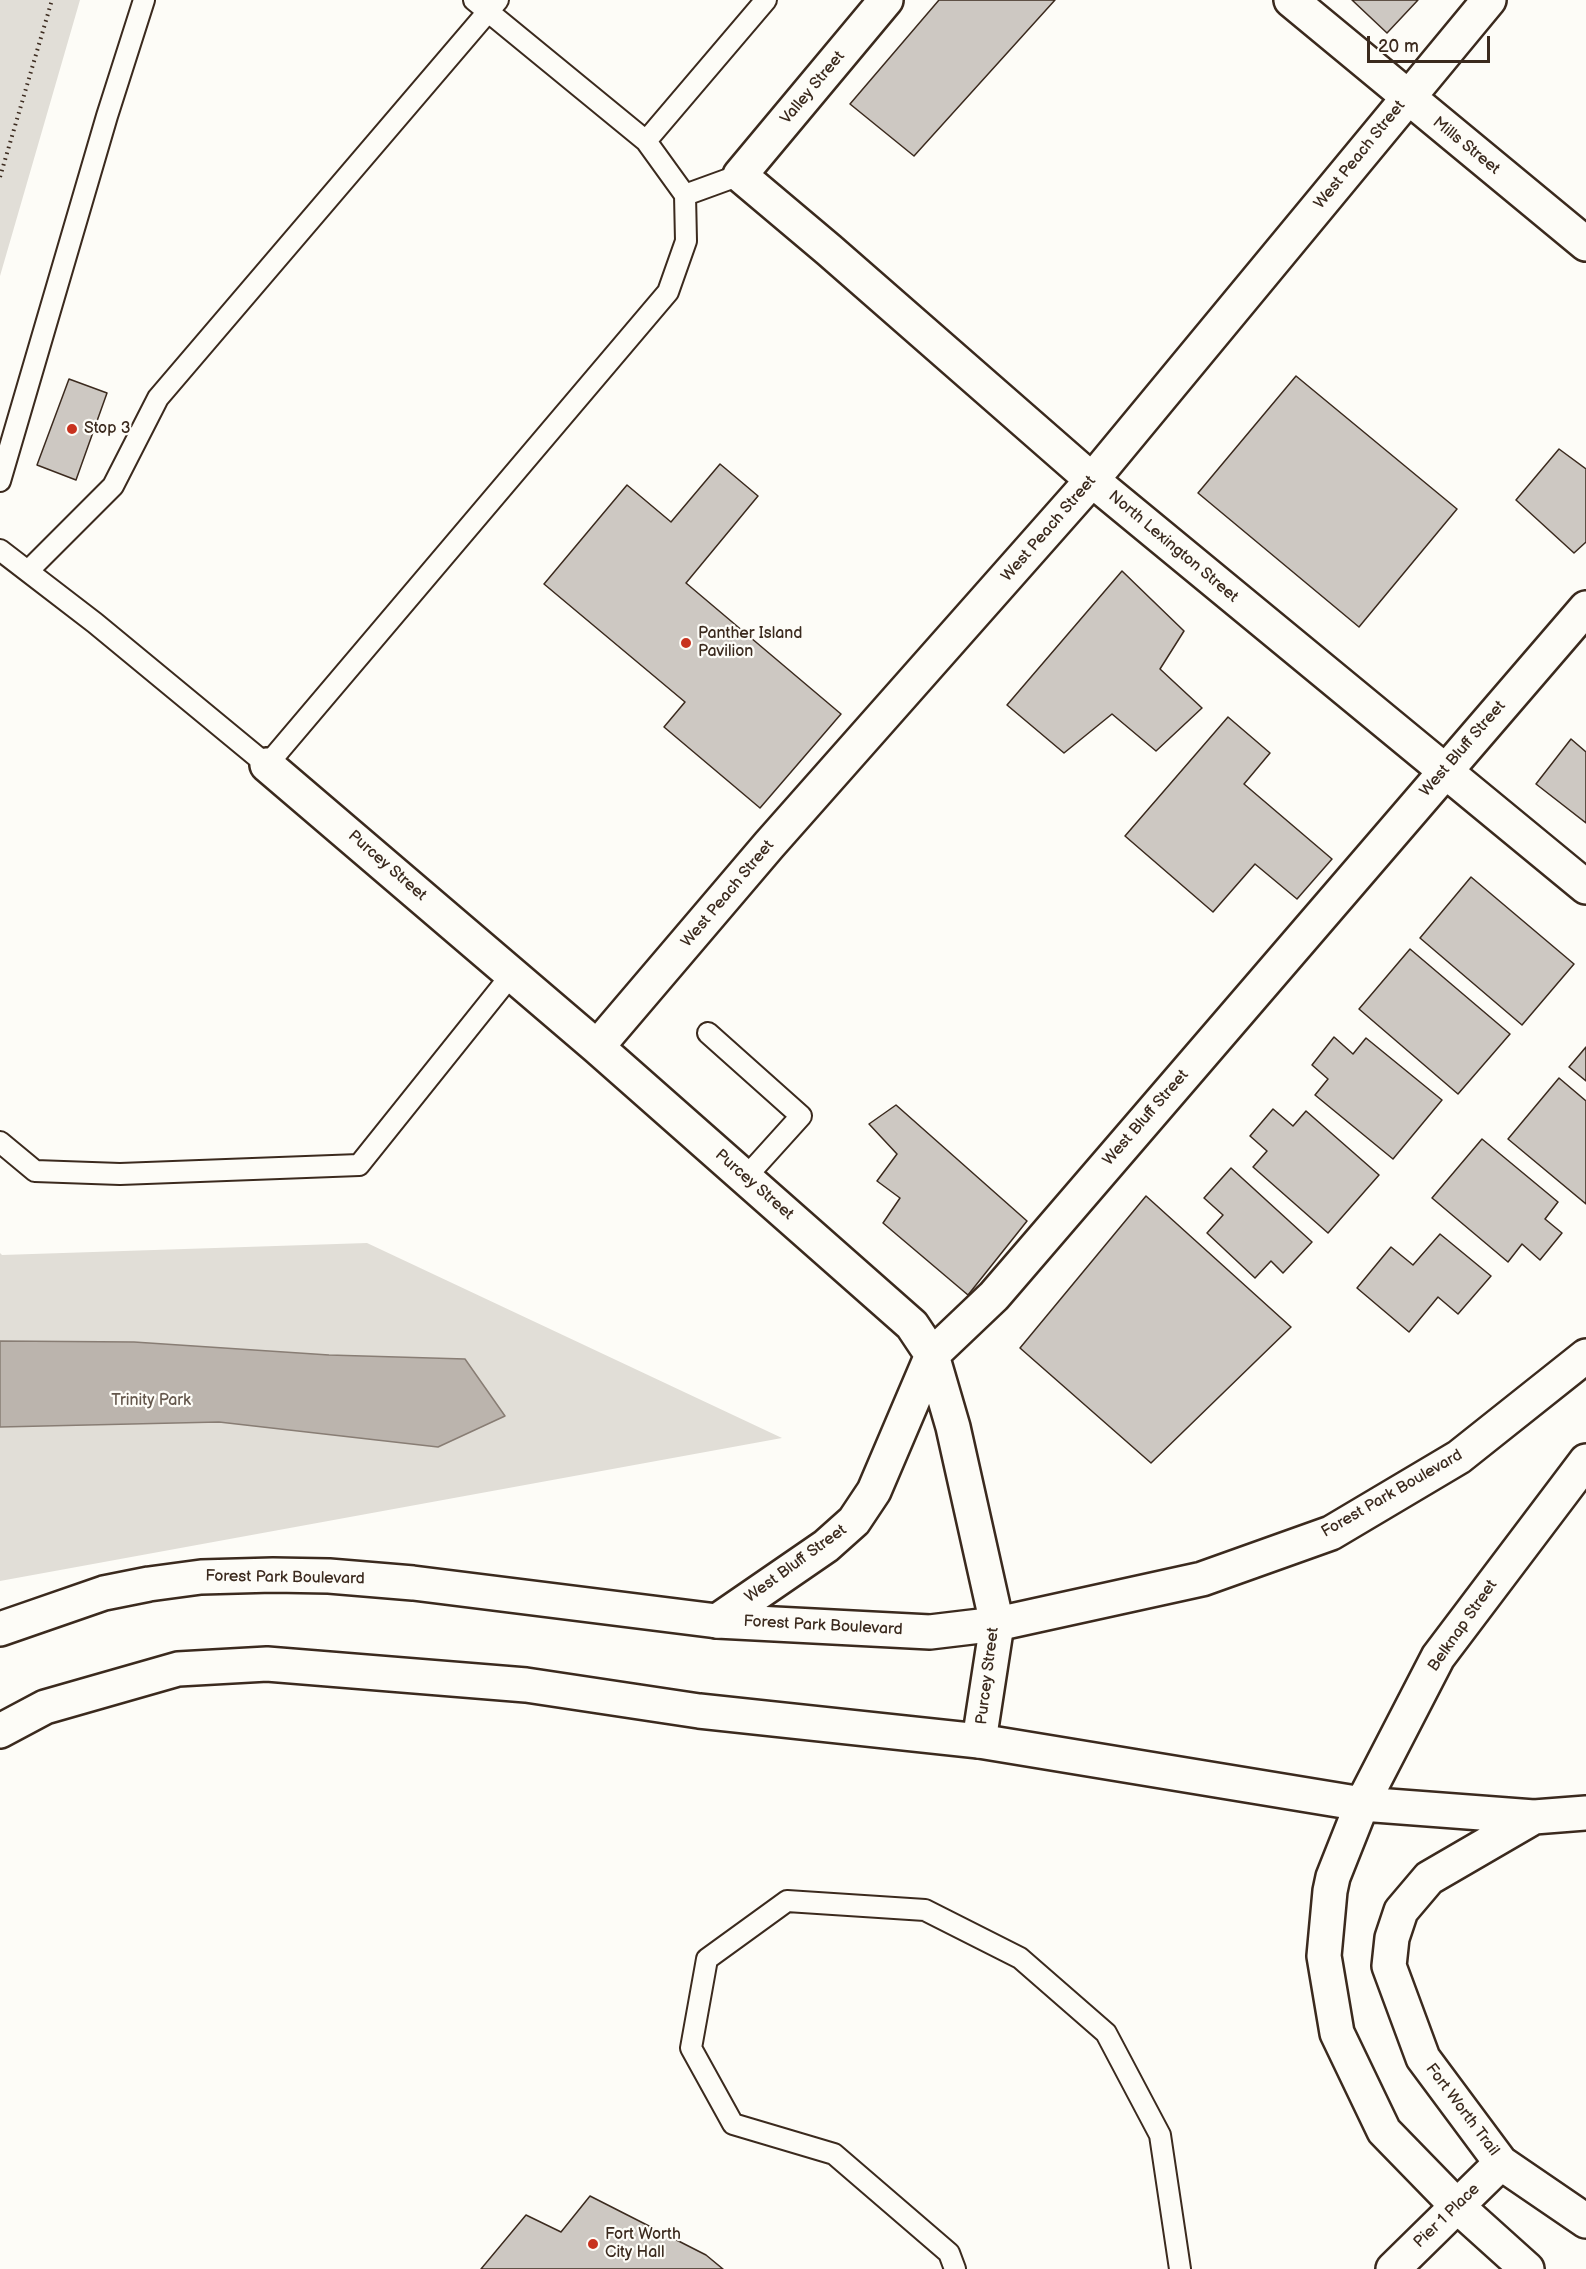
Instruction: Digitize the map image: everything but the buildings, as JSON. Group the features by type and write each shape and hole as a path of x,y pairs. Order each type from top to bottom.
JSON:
{"street":[{"name":"Valley Street","path":"740,175 886,0"},
{"name":"Mills Street","path":"1291,0 1586,244"},
{"name":"West Peach Street","path":"597,1047 769,845 1092,480 1489,0"},
{"name":"North Lexington Street","path":"740,175 838,257 1092,480 1586,887"},
{"name":"West Bluff Street","path":"717,1621 826,1546 854,1521 874,1491 932,1355 994,1296 1586,608"},
{"name":"Purcey Street","path":"267,765 597,1047 912,1324 932,1355 953,1427 978,1549 997,1624 979,1741"},
{"name":"Forest Park Boulevard","path":"0,1629 104,1593 138,1586 201,1577 273,1575 328,1576 412,1583 717,1621 930,1632 997,1624 1202,1579 1331,1533 1459,1457 1586,1356"},
{"name":"Belknap Street","path":"1362,1804 1438,1657 1586,1461"},
{"path":"0,1731 45,1707 178,1669 267,1664 526,1685 699,1711 979,1741 1362,1804 1534,1817 1586,1813"},
{"path":"1362,1804 1330,1891 1324,1956 1337,2033 1384,2131 1457,2206 1527,2269"},
{"name":"Fort Worth Trail","path":"1534,1817 1428,1878 1401,1911 1392,1938 1389,1966 1423,2058 1502,2163 1586,2221"},
{"name":"Pier 1 Place","path":"1393,2269 1502,2163"}],"lane":[{"path":"0,481 107,116 144,0"},
{"path":"646,141 766,0"},
{"path":"0,550 95,623 267,765 668,292 686,241 685,195 646,141 487,4 158,398 113,486 28,571"},
{"path":"685,195 740,175"},
{"path":"0,1142 35,1171 120,1174 359,1165 512,974"},
{"path":"708,1033 801,1116 745,1178"},
{"path":"955,2269 949,2253 834,2154 733,2124 691,2048 707,1959 787,1901 925,1910 1020,1958 1106,2033 1160,2135 1180,2269"}],"path":[{"path":"0,177 52,0"}],"green space":[{"path":"0,0 80,0 0,276"},
{"name":"Trinity Park","path":"367,1243 782,1438 0,1581 0,1253 2,1255"}],"shaded area":[{"path":"0,1341 134,1342 329,1355 465,1359 505,1416 438,1447 219,1422 0,1427"}],"place":[{"name":"Stop 3","path":"72,429"},
{"name":"Panther Island Pavilion","path":"686,643"},
{"name":"Fort Worth City Hall","path":"593,2244"}]}
